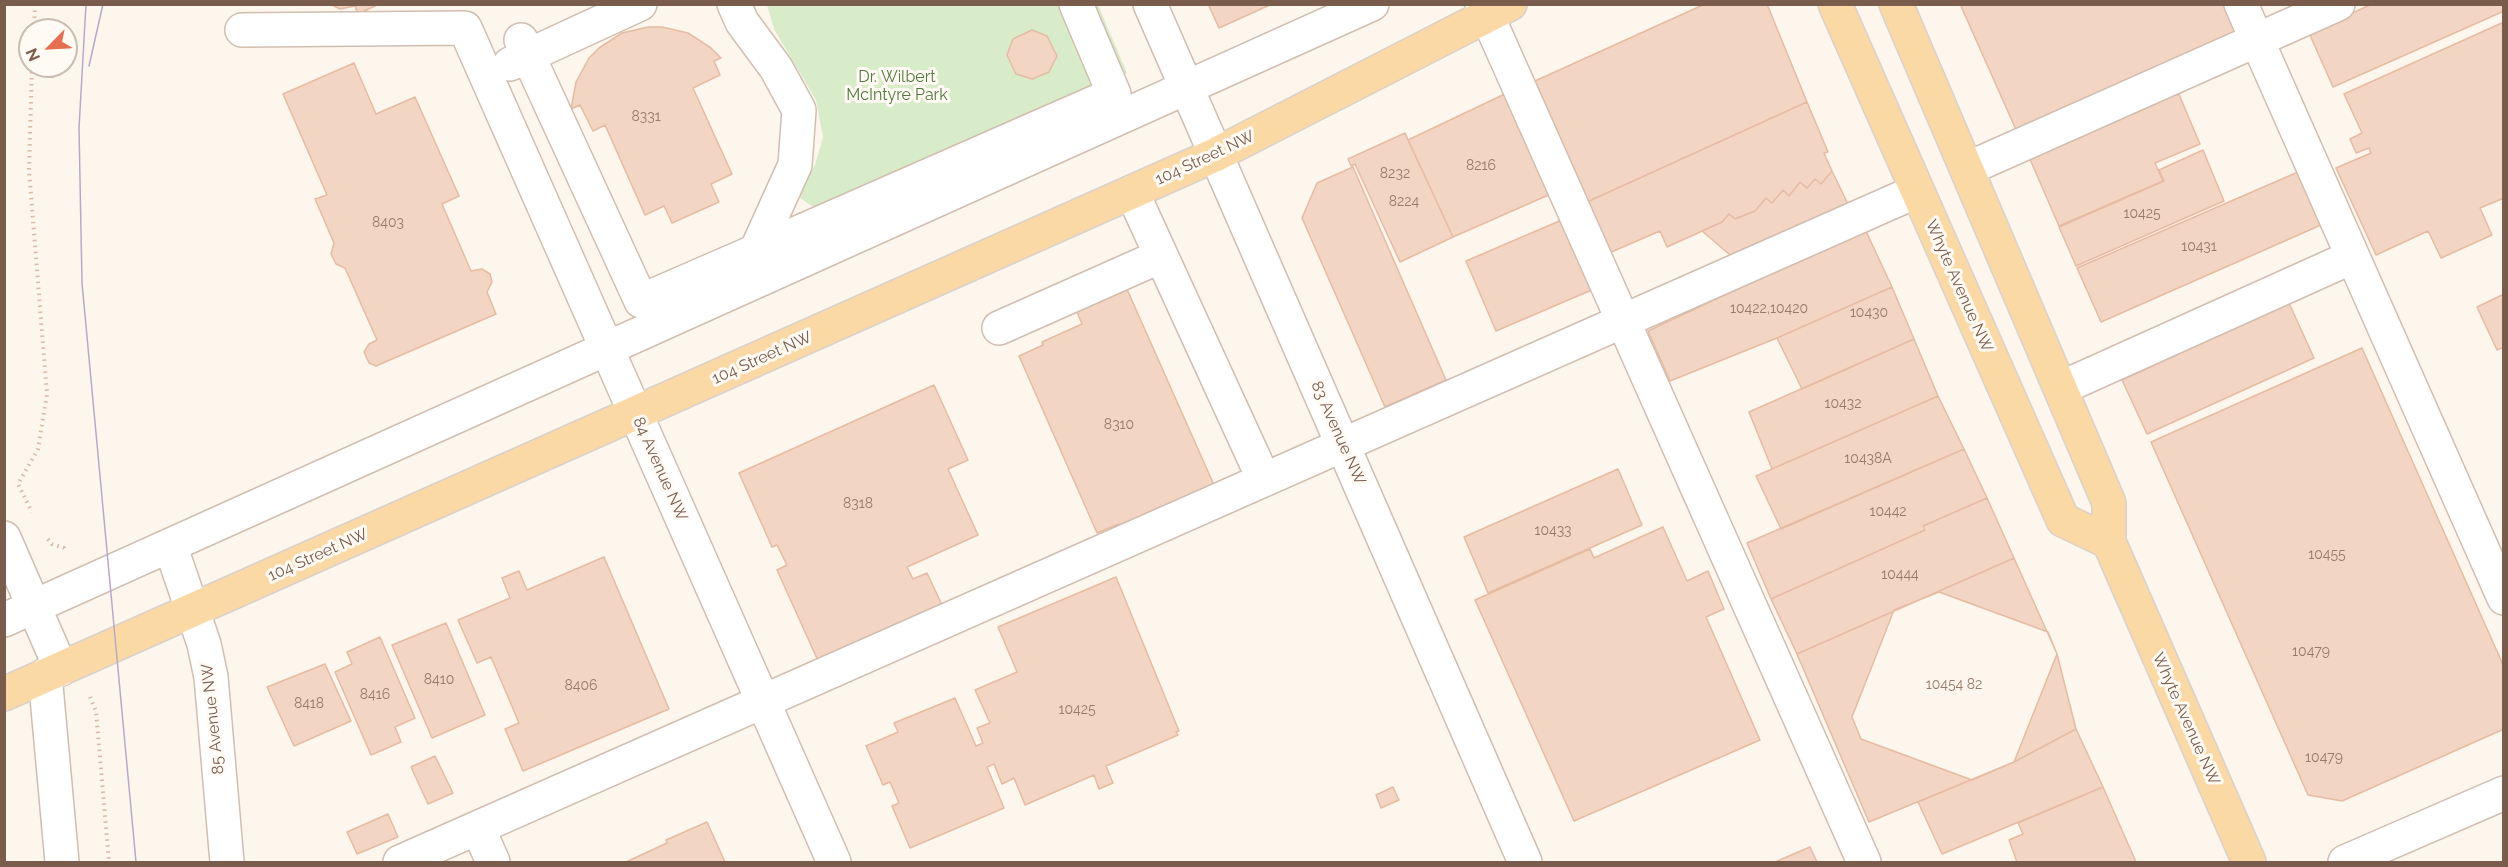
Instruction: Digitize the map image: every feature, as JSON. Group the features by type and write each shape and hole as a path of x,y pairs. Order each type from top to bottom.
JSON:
{"main road":[{"name":"Whyte Avenue NW","path":"1835,4 2063,520 2109,542"},
{"name":"Whyte Avenue NW","path":"1896,4 2109,503 2109,542 2249,862"},
{"name":"104 Street NW","path":"4,694 636,415 1215,155 1493,8"}],"street":[{"path":"486,75 525,48 640,4"},
{"path":"734,4 742,22 776,68 799,110 795,165 756,251"},
{"path":"525,48 641,301 1114,94 1076,4"},
{"name":"83 Avenue NW","path":"1150,4 1526,862"},
{"path":"4,620 1372,4"},
{"path":"2241,4 2504,598"},
{"path":"1967,169 2338,4"},
{"path":"1493,8 1622,321 1864,862"},
{"name":"84 Avenue NW","path":"242,30 465,28 834,862"},
{"path":"399,862 1917,191"},
{"path":"1132,192 1264,480"},
{"path":"999,328 1161,256"},
{"path":"2061,388 2352,256"},
{"path":"4,538 35,606 53,672 62,862"},
{"name":"85 Avenue NW","path":"170,545 194,610 211,677 227,862"},
{"path":"2345,862 2504,793"},
{"path":"478,828 493,862"}],"path":[{"path":"18,484 38,449 47,394 29,170 32,78"},
{"path":"88,693 96,711 109,862"}],"green space":[{"name":"Dr. Wilbert McIntyre Park","path":"767,5 1098,5 1127,73 819,211 797,196 815,165 823,137 816,100 774,29"}],"building":[{"path":"330,4 379,4 358,14 355,6 340,9"},
{"path":"1208,4 1272,4 1219,28"},
{"path":"1705,4 1767,4 1807,102 1587,202 1535,81"},
{"path":"1960,4 2227,4 2240,33 2017,132"},
{"path":"2372,4 2504,4 2504,11 2333,87 2309,33"},
{"path":"2504,22 2504,198 2480,208 2492,235 2441,258 2428,231 2376,255 2336,168 2371,153 2369,148 2356,153 2350,139 2362,133 2344,94"},
{"path":"648,27 662,27 688,33 711,48 721,58 714,61 720,75 693,88 732,174 711,184 719,202 672,223 664,206 645,215 605,125 593,131 580,105 571,109 576,82 589,58 599,48 622,33"},
{"path":"1032,30 1047,36 1057,56 1049,72 1032,79 1016,74 1007,55 1013,39"},
{"path":"354,63 376,114 415,97 459,196 442,204 471,271 482,269 490,274 492,282 487,292 496,314 376,366 369,363 364,352 369,344 377,340 345,268 336,264 331,254 334,243 315,199 327,195 283,94"},
{"path":"1509,92 1553,193 1453,237 1408,140"},
{"path":"2178,92 2200,144 2155,163 2163,181 2059,226 2029,157"},
{"path":"1807,102 1828,152 1824,153 1832,171 1821,184 1815,179 1807,188 1800,182 1789,196 1783,190 1772,203 1766,198 1755,211 1735,219 1729,214 1722,222 1667,247 1660,231 1609,253 1587,202"},
{"path":"1405,133 1453,237 1400,262 1355,164 1351,166 1348,159"},
{"path":"2203,150 2224,201 2076,266 2059,227 2164,181 2159,170"},
{"path":"1353,167 1446,380 1385,407 1302,218 1317,183"},
{"path":"1832,171 1848,204 1730,255 1702,231 1722,222 1729,214 1735,219 1755,211 1766,198 1772,203 1783,190 1789,196 1800,182 1807,188 1815,179 1821,184"},
{"path":"2298,172 2321,225 2101,322 2077,268"},
{"path":"1571,216 1601,286 1496,331 1466,261"},
{"path":"1865,229 1892,287 1777,338 1670,381 1648,331"},
{"path":"1122,278 1218,494 1124,536 1119,524 1097,533 1019,356 1043,345 1042,342 1082,324 1072,300"},
{"path":"1892,287 1914,339 1802,389 1777,338"},
{"path":"2504,292 2504,347 2497,350 2477,307"},
{"path":"2289,303 2314,358 2147,434 2122,380"},
{"path":"1914,339 1938,396 1772,469 1749,412"},
{"path":"2362,348 2504,667 2504,729 2342,801 2308,795 2151,442"},
{"path":"934,385 968,460 948,469 978,535 907,567 913,579 927,573 943,607 819,663 777,570 787,565 777,545 772,547 739,473"},
{"path":"1938,396 1964,449 1781,529 1756,476"},
{"path":"1964,449 1987,498 1923,526 1925,530 1771,599 1747,543"},
{"path":"1618,469 1642,525 1488,593 1464,537"},
{"path":"1987,498 2014,558 1797,654 1771,599 1925,530 1923,526"},
{"path":"1663,527 1687,581 1708,571 1724,609 1706,617 1760,740 1574,821 1475,600 1590,549 1594,558"},
{"path":"604,557 669,709 523,771 505,729 519,723 491,657 477,663 458,620 510,598 502,578 519,571 527,590"},
{"path":"2014,558 2057,654 2076,729 2014,762 1869,822 1797,654"},
{"path":"1116,577 1179,731 1176,732 1178,735 1106,766 1113,783 1099,789 1094,775 1025,805 1014,778 1002,784 994,764 987,767 1004,808 910,848 892,806 899,803 890,782 883,785 866,746 898,732 894,723 955,698 976,746 983,743 977,728 990,723 975,690 1017,672 998,627"},
{"path":"1939,592 2048,632 2057,654 2014,762 1972,780 1861,739 1852,717 1894,610"},
{"path":"446,623 485,715 432,738 392,645"},
{"path":"380,637 415,718 395,727 401,742 371,755 335,672 352,664 347,652"},
{"path":"325,664 351,721 294,746 267,687"},
{"path":"2076,729 2103,787 1942,854 1918,802 2014,762"},
{"path":"435,756 453,793 428,804 411,767"},
{"path":"1393,787 1399,800 1381,808 1376,795"},
{"path":"2103,787 2136,862 2017,862 2009,840 2023,834 2018,823"},
{"path":"388,814 398,837 357,854 347,832"},
{"path":"707,822 725,862 626,862 667,843 666,840"},
{"path":"1810,847 1817,862 1775,862"}],"tram line":[{"path":"86,4 79,128 82,283 136,862"},
{"path":"89,66 103,4"}]}
